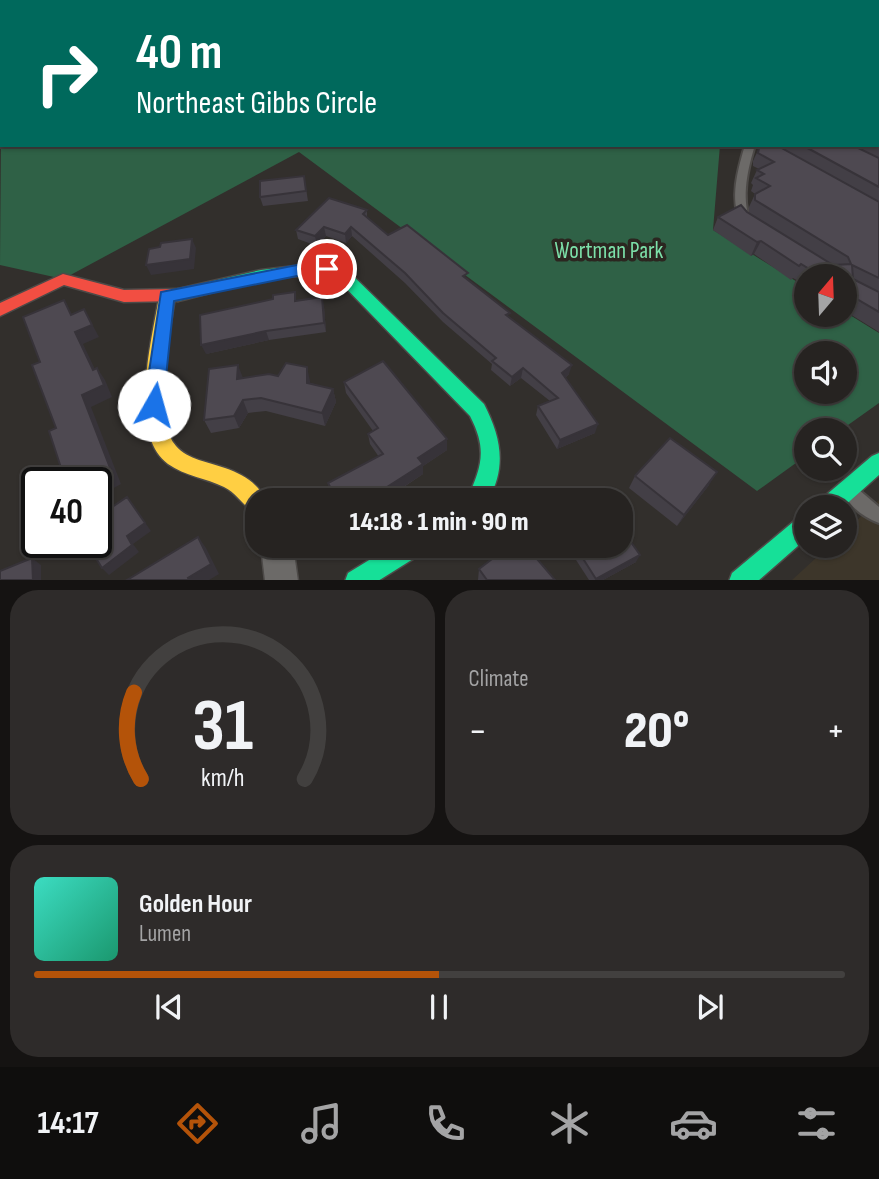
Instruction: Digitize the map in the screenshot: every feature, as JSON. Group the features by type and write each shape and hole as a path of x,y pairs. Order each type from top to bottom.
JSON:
{"street":[{"path":"0,310 63,279 124,296 167,297 302,269 327,269 341,273 477,410 486,424 493,455 484,488"},
{"path":"167,297 154,405 159,435 167,451 176,460 235,477 248,488"},
{"path":"840,495 879,462"},
{"path":"740,580 794,535"},
{"path":"279,558 282,580"},
{"path":"356,580 393,558"}],"lane":[{"path":"755,147 746,157 741,214 757,228"},
{"path":"847,489 870,512 879,515"}],"shaded area":[{"path":"879,500 879,580 792,580 816,558 857,558 857,520"}],"green space":[{"name":"Wortman Park","path":"1,147 720,147 713,230 794,280 794,327 858,327 858,320 879,333 879,403 857,419 794,418 794,464 757,491 299,152 63,279 0,265"}],"building":[{"path":"761,147 780,147 879,202 879,278 858,268 858,264 851,264 848,257 755,200 755,194 770,186 756,178 764,174 757,170 774,162 758,153"},
{"path":"806,147 856,147 879,158 879,187"},
{"path":"304,176 306,191 260,197 260,181"},
{"path":"329,198 367,210 363,214 388,235 407,225 468,273 463,276 510,313 506,315 572,365 562,373 598,424 560,440 538,406 558,398 523,368 512,377 492,361 496,358 443,313 405,273 351,227 345,234 324,227 315,236 296,230"},
{"path":"741,205 747,212 831,264 796,264 718,217"},
{"path":"192,239 190,259 146,265 149,249 160,247 161,243"},
{"path":"858,282 879,292 879,312 858,300"},
{"path":"295,292 295,301 322,297 324,323 266,331 201,345 200,315 273,299 273,295"},
{"path":"64,300 71,315 84,309 92,325 75,332 93,370 97,368 104,385 82,395 110,467 61,467 49,431 56,428 32,365 40,362 23,317"},
{"path":"383,361 447,439 418,458 423,464 388,488 331,488 328,483 383,454 368,434 378,428 344,382"},
{"path":"286,363 307,367 307,383 333,389 322,413 261,398 243,400 234,416 204,420 209,369 238,365 237,379 269,374 278,376"},
{"path":"670,438 717,472 684,515 635,476"},
{"path":"127,497 145,523 127,536 132,545 102,568 96,558 112,558 112,507"},
{"path":"198,537 211,564 188,578 189,580 127,580"},
{"path":"633,545 640,555 596,579 583,558 633,558"},
{"path":"32,558 33,580 0,580 0,571"},
{"path":"493,558 536,558 555,580 487,580 479,569"}],"traffic: fast":[{"path":"178,295 283,272 324,270 341,273 477,410 487,433 491,455 488,478 483,488"},
{"path":"841,495 879,462"},
{"path":"741,580 794,535"},
{"path":"358,580 393,558"}],"traffic: slow":[{"path":"167,297 156,376 156,418 160,436 167,450 176,458 237,483 245,489"}],"traffic: jam":[{"path":"0,310 63,279 124,296 178,295"}],"route":[{"path":"154,405 167,297 302,269 327,269"}]}
